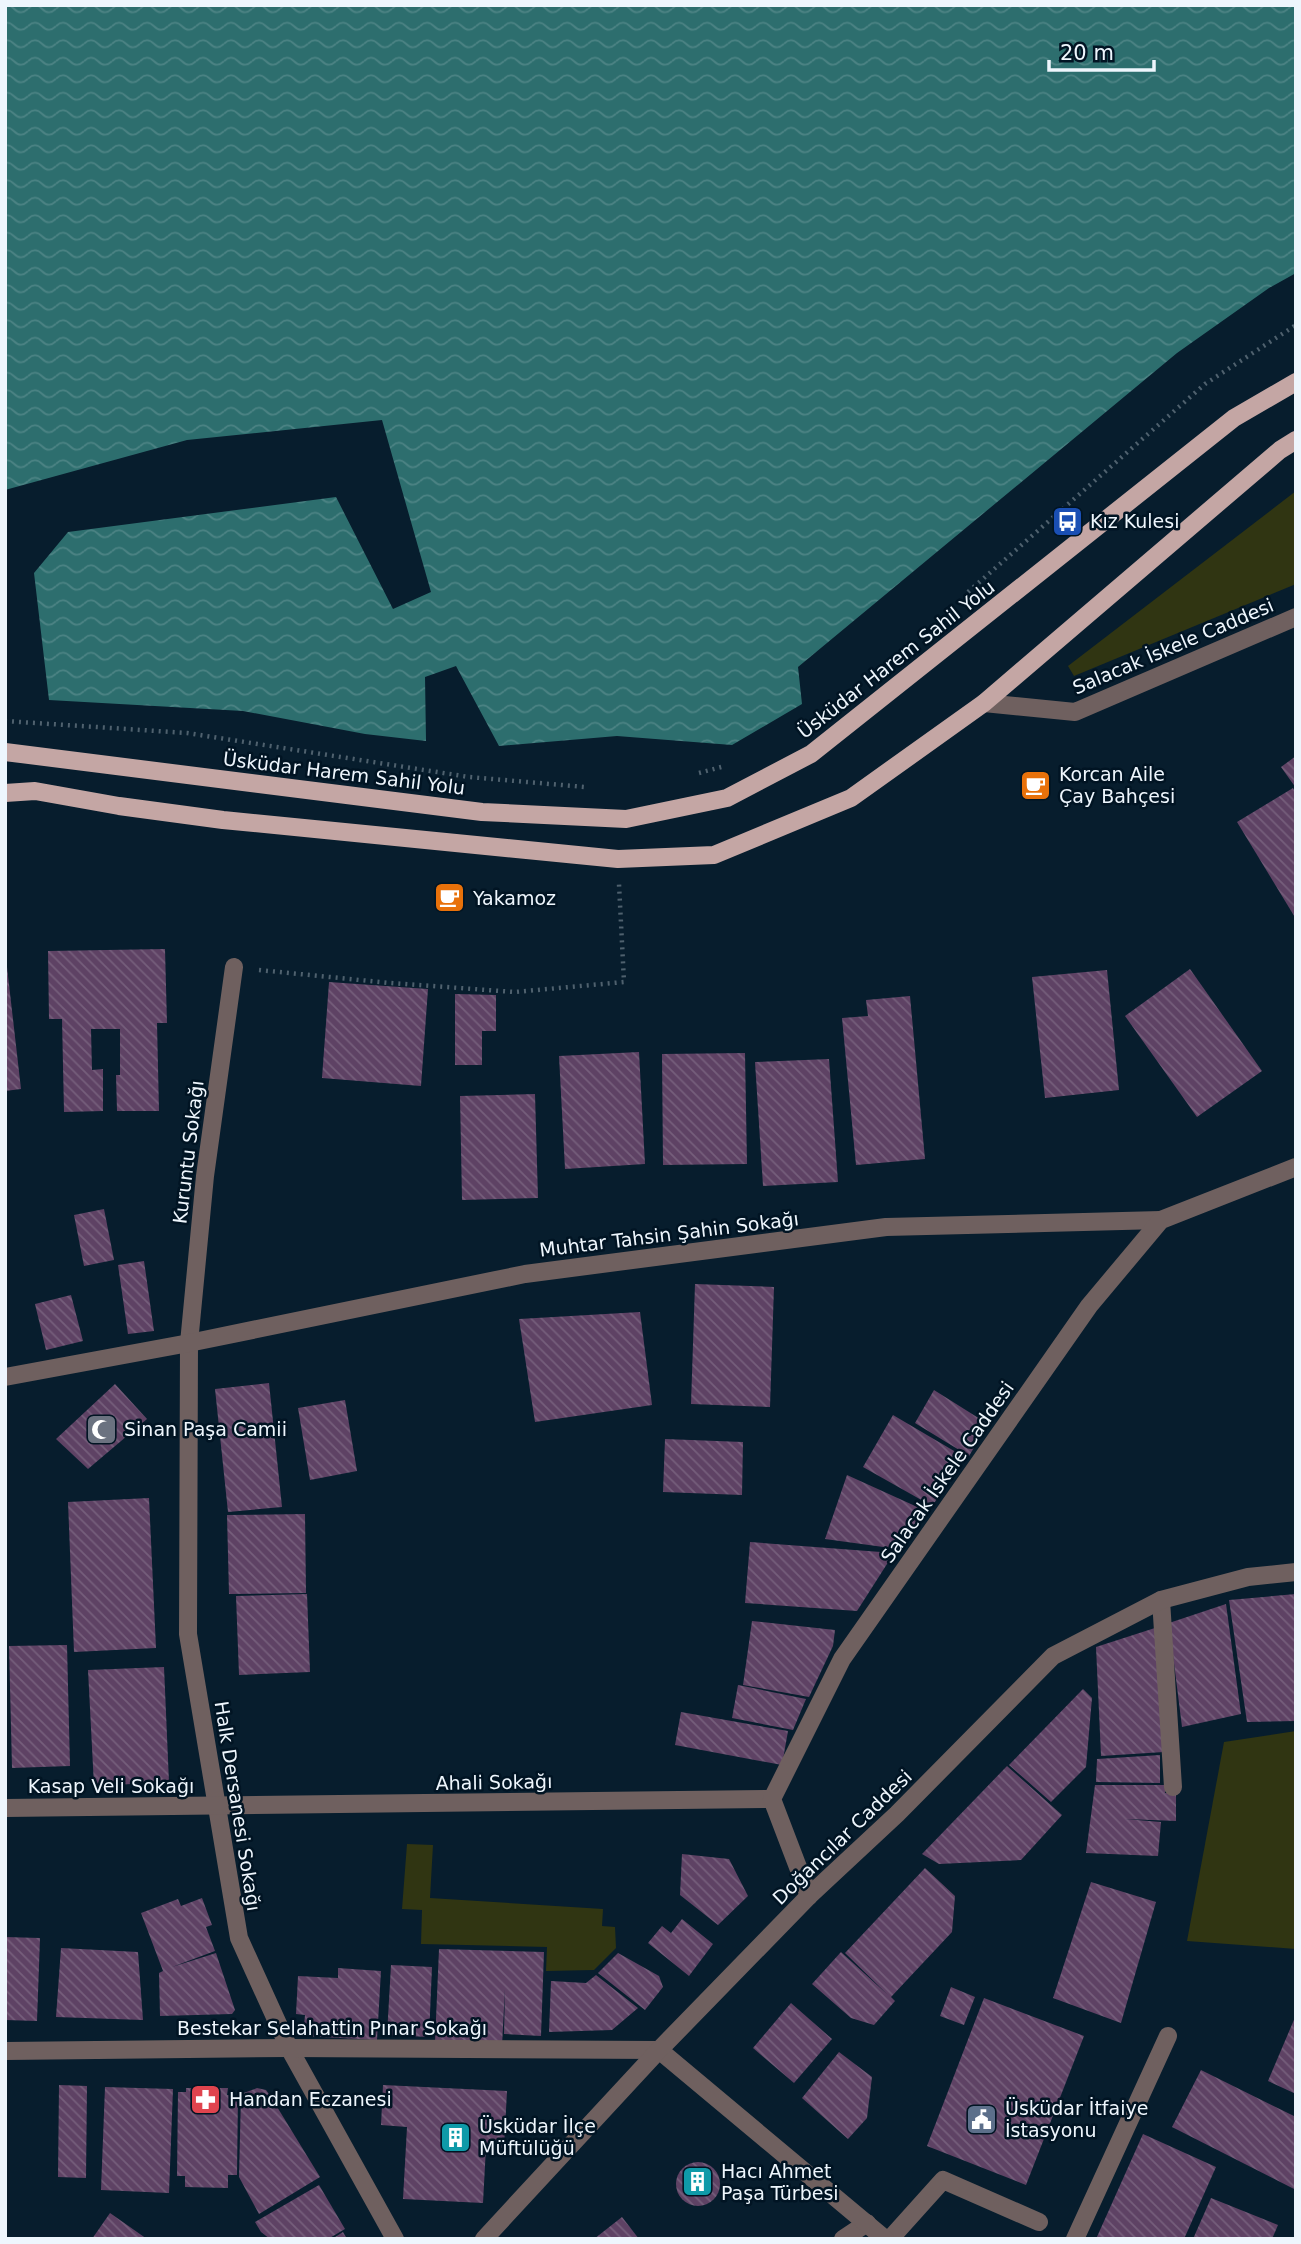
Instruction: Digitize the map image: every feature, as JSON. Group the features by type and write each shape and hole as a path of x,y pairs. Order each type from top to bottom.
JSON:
{"main road":[{"name":"Üsküdar Harem Sahil Yolu","path":"5,752 482,811 626,819 727,798 811,754 1234,418 1296,382"},
{"path":"5,793 35,791 223,820 618,859 714,855 851,798 984,703 1280,450 1296,440"}],"street":[{"name":"Salacak İskele Caddesi","path":"984,703 1075,712 1296,617"},
{"name":"Kuruntu Sokağı","path":"189,1343 205,1176 234,967"},
{"name":"Salacak İskele Caddesi","path":"772,1799 842,1659 1089,1306 1161,1220 1296,1167"},
{"name":"Muhtar Tahsin Şahin Sokağı","path":"5,1377 189,1343 525,1274 886,1227 1161,1220"},
{"name":"Halk Dersanesi Sokağı","path":"189,1343 188,1634 239,1938 289,2048 395,2238"},
{"name":"Doğancılar Caddesi","path":"484,2239 659,2050 808,1896 897,1814 1053,1656 1161,1600 1248,1577 1296,1572"},
{"path":"1161,1600 1173,1787"},
{"name":"Ahali Sokağı","path":"217,1806 772,1799"},
{"path":"772,1799 808,1896"},
{"name":"Kasap Veli Sokağı","path":"5,1808 217,1806"},
{"path":"1075,2239 1168,2036"},
{"name":"Bestekar Selahattin Pınar Sokağı","path":"5,2051 289,2048 659,2050"},
{"path":"659,2050 888,2239 943,2180 1038,2222"},
{"path":"843,2239 867,2224"}],"path":[{"path":"967,593 1205,384 1296,325"},
{"path":"5,721 187,733 469,777 594,788"},
{"path":"697,774 734,764"},
{"path":"234,967 390,983 515,992 624,982 618,859"}],"shaded area":[{"path":"1296,491 1296,584 1074,676 1068,666"},
{"path":"1296,1731 1296,1949 1187,1941 1224,1742"},
{"path":"407,1844 433,1845 430,1898 603,1909 602,1926 615,1927 616,1948 594,1970 546,1971 547,1947 421,1944 422,1910 402,1909"}],"water":[{"path":"5,5 1296,5 1296,273 1269,288 1177,353 798,667 802,704 732,745 617,736 499,746 456,666 425,677 426,741 365,734 243,711 49,700 34,573 68,532 336,497 393,609 431,592 382,420 187,440 5,490"}],"building":[{"path":"1296,756 1296,788 1281,767"},
{"path":"1293,788 1296,794 1296,919 1237,822"},
{"path":"165,949 167,1023 157,1023 159,1111 117,1111 116,1075 120,1075 120,1029 91,1029 92,1070 103,1069 103,1111 64,1112 62,1019 49,1019 48,951"},
{"path":"5,967 21,1089 5,1091"},
{"path":"1190,969 1262,1071 1197,1117 1125,1016"},
{"path":"1107,970 1119,1090 1045,1098 1032,977"},
{"path":"329,982 428,989 421,1086 322,1078"},
{"path":"455,994 496,995 496,1031 482,1031 482,1065 455,1065"},
{"path":"910,996 925,1159 856,1165 842,1018 868,1016 866,1000"},
{"path":"639,1052 645,1164 565,1169 559,1056"},
{"path":"745,1053 747,1164 663,1165 662,1054"},
{"path":"829,1059 838,1182 763,1186 755,1062"},
{"path":"535,1094 538,1198 462,1200 460,1096"},
{"path":"104,1209 114,1260 84,1266 74,1215"},
{"path":"144,1261 154,1331 128,1334 118,1265"},
{"path":"695,1284 774,1287 770,1407 691,1404"},
{"path":"71,1295 83,1341 46,1350 35,1304"},
{"path":"640,1312 652,1405 535,1422 519,1319"},
{"path":"269,1383 282,1507 228,1512 215,1389"},
{"name":"Sinan Paşa Camii","path":"115,1384 147,1419 88,1469 56,1439"},
{"path":"934,1390 988,1424 969,1456 915,1423"},
{"path":"345,1400 357,1471 310,1480 298,1408"},
{"path":"893,1415 966,1458 932,1506 863,1467"},
{"path":"665,1439 743,1442 742,1495 663,1492"},
{"path":"847,1475 924,1510 898,1549 825,1539"},
{"path":"149,1498 156,1648 74,1652 68,1502"},
{"path":"305,1514 306,1593 229,1594 227,1515"},
{"path":"750,1542 894,1553 857,1611 745,1603"},
{"path":"307,1594 310,1672 239,1675 236,1596"},
{"path":"1296,1594 1296,1721 1247,1722 1229,1600"},
{"path":"1226,1604 1241,1714 1182,1727 1169,1623"},
{"path":"752,1621 835,1630 833,1646 809,1697 743,1685"},
{"path":"1158,1627 1164,1752 1101,1756 1096,1647"},
{"path":"67,1645 70,1766 12,1768 9,1646"},
{"path":"164,1667 169,1782 94,1786 88,1670"},
{"path":"738,1685 806,1699 793,1730 732,1718"},
{"path":"1083,1689 1092,1698 1086,1767 1051,1802 1009,1765"},
{"path":"681,1712 788,1731 782,1765 675,1745"},
{"path":"1160,1755 1160,1783 1096,1782 1097,1759"},
{"path":"1007,1766 1062,1815 1021,1860 939,1864 922,1854"},
{"path":"1095,1785 1165,1785 1165,1793 1176,1793 1176,1821 1125,1819 1161,1822 1158,1856 1086,1853"},
{"path":"682,1854 729,1859 748,1896 718,1925 680,1895"},
{"path":"925,1868 955,1896 952,1932 891,1997 895,2001 874,2025 851,2018 812,1984 841,1952 888,1995 845,1953"},
{"path":"1091,1882 1156,1902 1121,2023 1053,1998"},
{"path":"202,1898 212,1925 206,1927 215,1951 172,1967 216,1953 235,2010 232,2014 160,2016 159,1973 163,1971 141,1913 178,1899 181,1906"},
{"path":"682,1919 713,1944 689,1976 648,1943 662,1926 671,1933"},
{"path":"5,1937 40,1938 37,2021 5,2020"},
{"path":"61,1948 138,1952 143,2020 56,2017"},
{"path":"439,1949 544,1952 541,2036 504,2034 505,1989 502,2046 435,2042"},
{"path":"618,1953 659,1976 663,1987 645,2010 598,1973"},
{"path":"391,1965 432,1967 429,2037 387,2035"},
{"path":"338,1968 381,1971 377,2040 303,2036 305,2015 296,2014 298,1976 338,1978"},
{"path":"596,1975 638,2008 612,2030 549,2032 551,1981 586,1983"},
{"path":"951,1987 975,1997 964,2025 940,2016"},
{"name":"Üsküdar İtfaiye İstasyonu","path":"984,1998 1084,2036 1026,2185 927,2146"},
{"path":"791,2003 832,2039 794,2083 753,2048"},
{"path":"1296,2015 1296,2094 1268,2081"},
{"path":"839,2052 872,2077 867,2118 848,2139 802,2098"},
{"path":"1201,2070 1296,2117 1296,2190 1172,2127"},
{"path":"59,2085 87,2086 86,2178 58,2177"},
{"name":"Üsküdar İlçe Müftülüğü","path":"383,2085 507,2091 504,2148 486,2147 483,2203 403,2199 407,2127 381,2125"},
{"path":"105,2087 173,2089 169,2193 101,2190"},
{"path":"186,2088 228,2088 227,2095 238,2095 237,2175 228,2175 228,2188 185,2187 185,2176 177,2176 178,2092 186,2092"},
{"path":"257,2088 266,2090 271,2097 320,2177 259,2214 239,2177 241,2094"},
{"path":"1143,2134 1216,2167 1184,2239 1096,2239"},
{"name":"Hacı Ahmet Paşa Türbesi","path":"698,2162 714,2168 720,2184 714,2200 698,2206 682,2200 676,2184 682,2168"},
{"path":"319,2185 345,2229 328,2239 270,2239 261,2232 255,2222"},
{"path":"1211,2198 1278,2225 1272,2239 1193,2239"},
{"path":"110,2213 147,2239 92,2239"},
{"path":"622,2217 639,2239 594,2239"},
{"path":"343,2232 347,2239 332,2239"}],"place":[{"name":"Kız Kulesi","path":"1067,521"},
{"name":"Korcan Aile Çay Bahçesi","path":"1036,785"},
{"name":"Yakamoz","path":"450,898"},
{"name":"Sinan Paşa Camii","path":"101,1429"},
{"name":"Handan Eczanesi","path":"206,2099"},
{"name":"Üsküdar İtfaiye İstasyonu","path":"982,2119"},
{"name":"Üsküdar İlçe Müftülüğü","path":"456,2137"},
{"name":"Hacı Ahmet Paşa Türbesi","path":"698,2182"}]}
